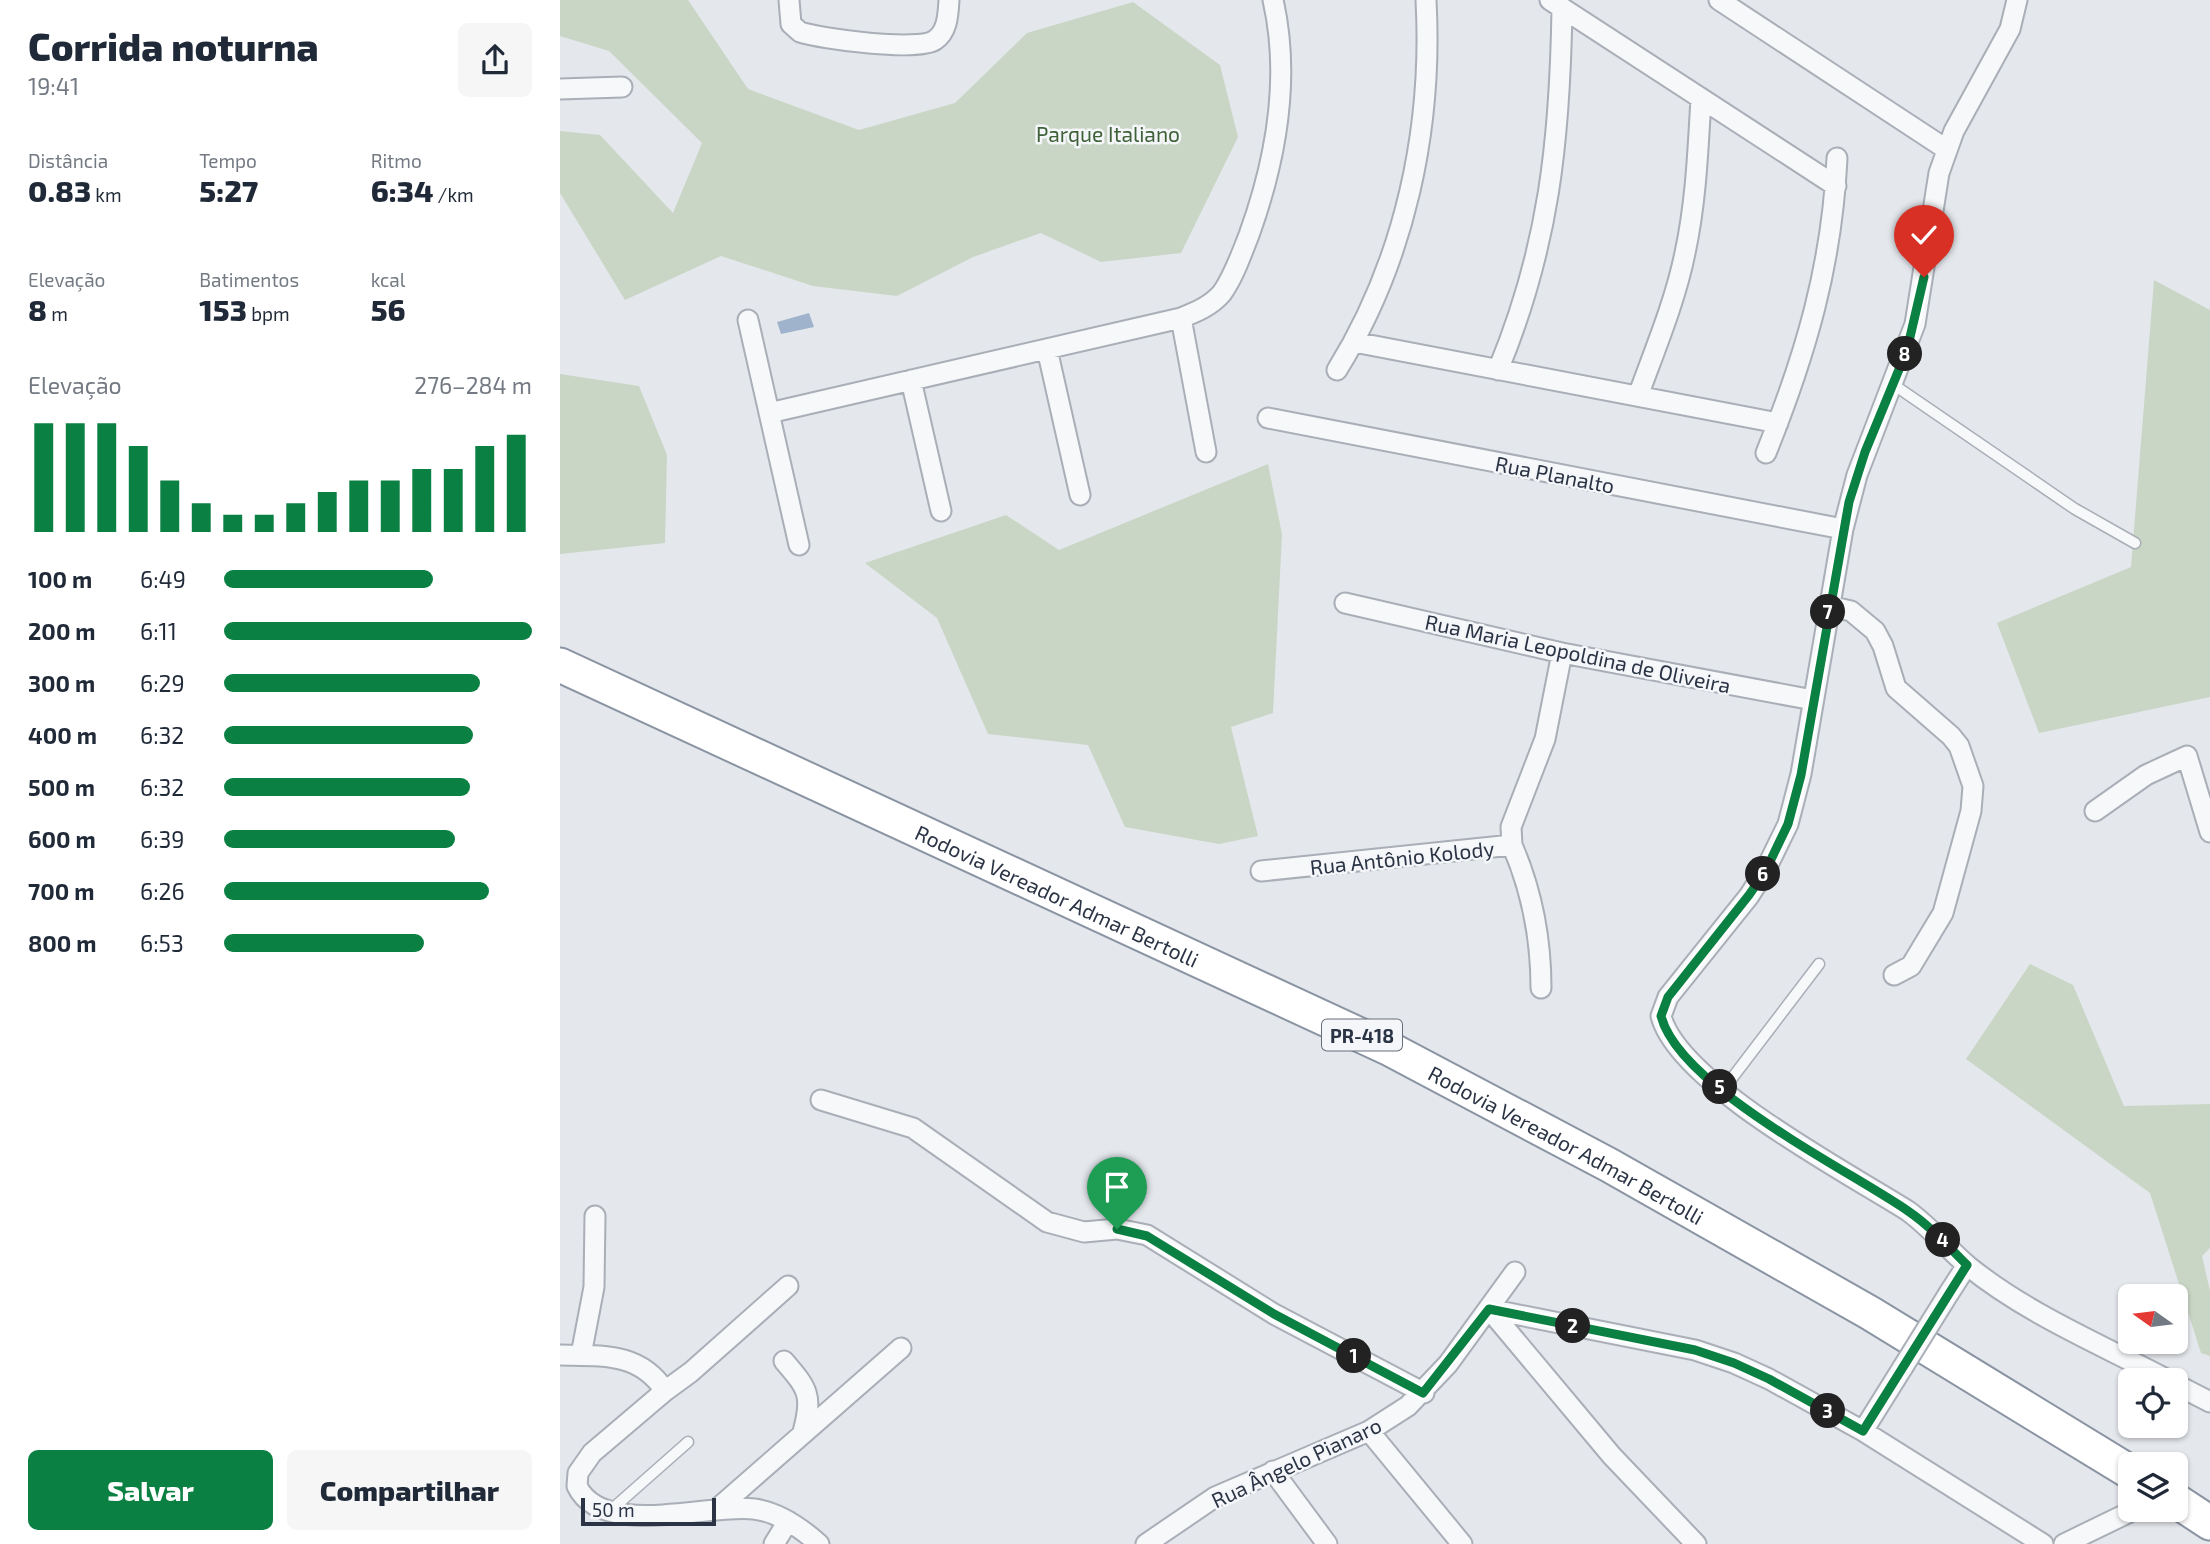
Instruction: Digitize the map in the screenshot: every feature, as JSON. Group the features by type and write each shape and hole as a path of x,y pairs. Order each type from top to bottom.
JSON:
{"highway":[{"name":"Rodovia Vereador Admar Bertolli","path":"560,665 1388,1048 1560,1138 1822,1286 1968,1371 2118,1465"},
{"path":"2188,1509 2210,1523"}],"street":[{"path":"789,0 791,24 800,32 811,36 915,45 937,40 944,30 949,0"},
{"path":"769,413 1181,318 1211,304 1221,293 1243,251 1269,170 1281,93 1282,61 1273,0"},
{"path":"1337,370 1354,342 1394,253 1413,175 1427,72 1426,0"},
{"path":"1719,0 1947,149"},
{"path":"2017,0 2010,29 1965,108 1947,149 1933,197 1920,301 1894,385 1857,475 1843,529 1796,798 1778,848 1749,895 1668,997 1661,1016 1670,1040 1723,1090 1767,1122 1908,1211 1967,1265 2040,1312 2145,1368"},
{"path":"1498,370 1529,288 1548,207 1559,111 1556,4"},
{"path":"1556,4 1836,186"},
{"path":"560,89 622,87"},
{"path":"1638,396 1665,323 1685,255 1693,209 1700,98"},
{"path":"1766,453 1804,350 1821,289 1836,186 1837,158"},
{"path":"1181,318 1206,452"},
{"path":"748,320 799,545"},
{"path":"1354,342 1778,423"},
{"path":"1047,349 1080,495"},
{"path":"911,380 941,511"},
{"name":"Rua Planalto","path":"1268,418 1843,529"},
{"name":"Rua Maria Leopoldina de Oliveira","path":"1345,603 1562,653 1813,700"},
{"path":"1829,606 1851,611 1875,631 1883,646 1896,688 1959,746 1973,786 1971,811 1943,913 1911,965 1894,975"},
{"name":"Rua Antônio Kolody","path":"1261,871 1512,845 1511,827 1551,717 1562,653"},
{"path":"2095,811 2146,775 2187,756 2210,832"},
{"path":"1512,845 1525,878 1538,936 1541,988"},
{"path":"821,1100 913,1128 1047,1222 1084,1232 1130,1230 1147,1236 1274,1314 1423,1393"},
{"path":"581,1355 594,1287 595,1216"},
{"path":"1863,1431 1967,1265"},
{"name":"Rua Ângelo Pianaro","path":"1146,1544 1215,1497 1390,1419 1423,1393 1515,1272"},
{"path":"788,1286 691,1372 593,1453 578,1473 577,1486 582,1496 611,1510 661,1517 756,1508 788,1521 819,1544"},
{"path":"1489,1309 1708,1355 1769,1379 1863,1431 2043,1544"},
{"path":"1489,1309 1612,1456 1696,1544"},
{"path":"716,1510 901,1348"},
{"path":"560,1355 636,1362 649,1369 665,1391"},
{"path":"784,1361 808,1393 809,1411 803,1432"},
{"path":"2188,1391 2210,1402"},
{"path":"1368,1431 1462,1544"},
{"path":"1273,1471 1327,1544"},
{"path":"2064,1544 2118,1518"},
{"path":"774,1544 788,1521"}],"lane":[{"path":"1894,385 2075,509 2134,543"},
{"path":"1723,1090 1819,964"},
{"path":"611,1510 688,1442"}],"green space":[{"name":"Parque Italiano","path":"560,0 688,0 748,89 859,130 955,103 1027,33 1133,2 1220,65 1238,137 1181,253 1101,262 1041,233 973,257 897,296 813,286 721,256 625,300 560,193 560,131 600,135 673,213 702,143 609,51 560,36"},
{"path":"2154,280 2210,310 2210,697 2039,733 1997,623 2131,567"},
{"path":"560,374 639,386 667,455 665,543 560,554"},
{"path":"1268,464 1282,534 1273,713 1231,727 1258,836 1219,844 1125,827 1088,745 988,734 937,618 865,563 1006,515 1059,550"},
{"path":"2030,964 2073,985 2124,1106 2210,1104 2210,1248 2202,1256 2210,1291 2210,1356 2201,1353 2188,1312 2188,1284 2179,1284 2150,1193 1966,1059"}],"water":[{"path":"809,313 814,327 781,334 777,322"}],"route":[{"path":"1117,1229 1130,1230 1165,1245 1235,1292 1423,1393 1489,1309 1695,1350 1734,1363 1769,1379 1863,1431 1967,1265 1944,1240 1908,1211 1790,1137 1723,1090 1670,1040 1664,1029 1661,1008 1765,872 1788,824 1801,775 1849,502 1865,452 1907,350 1924,277"}]}
